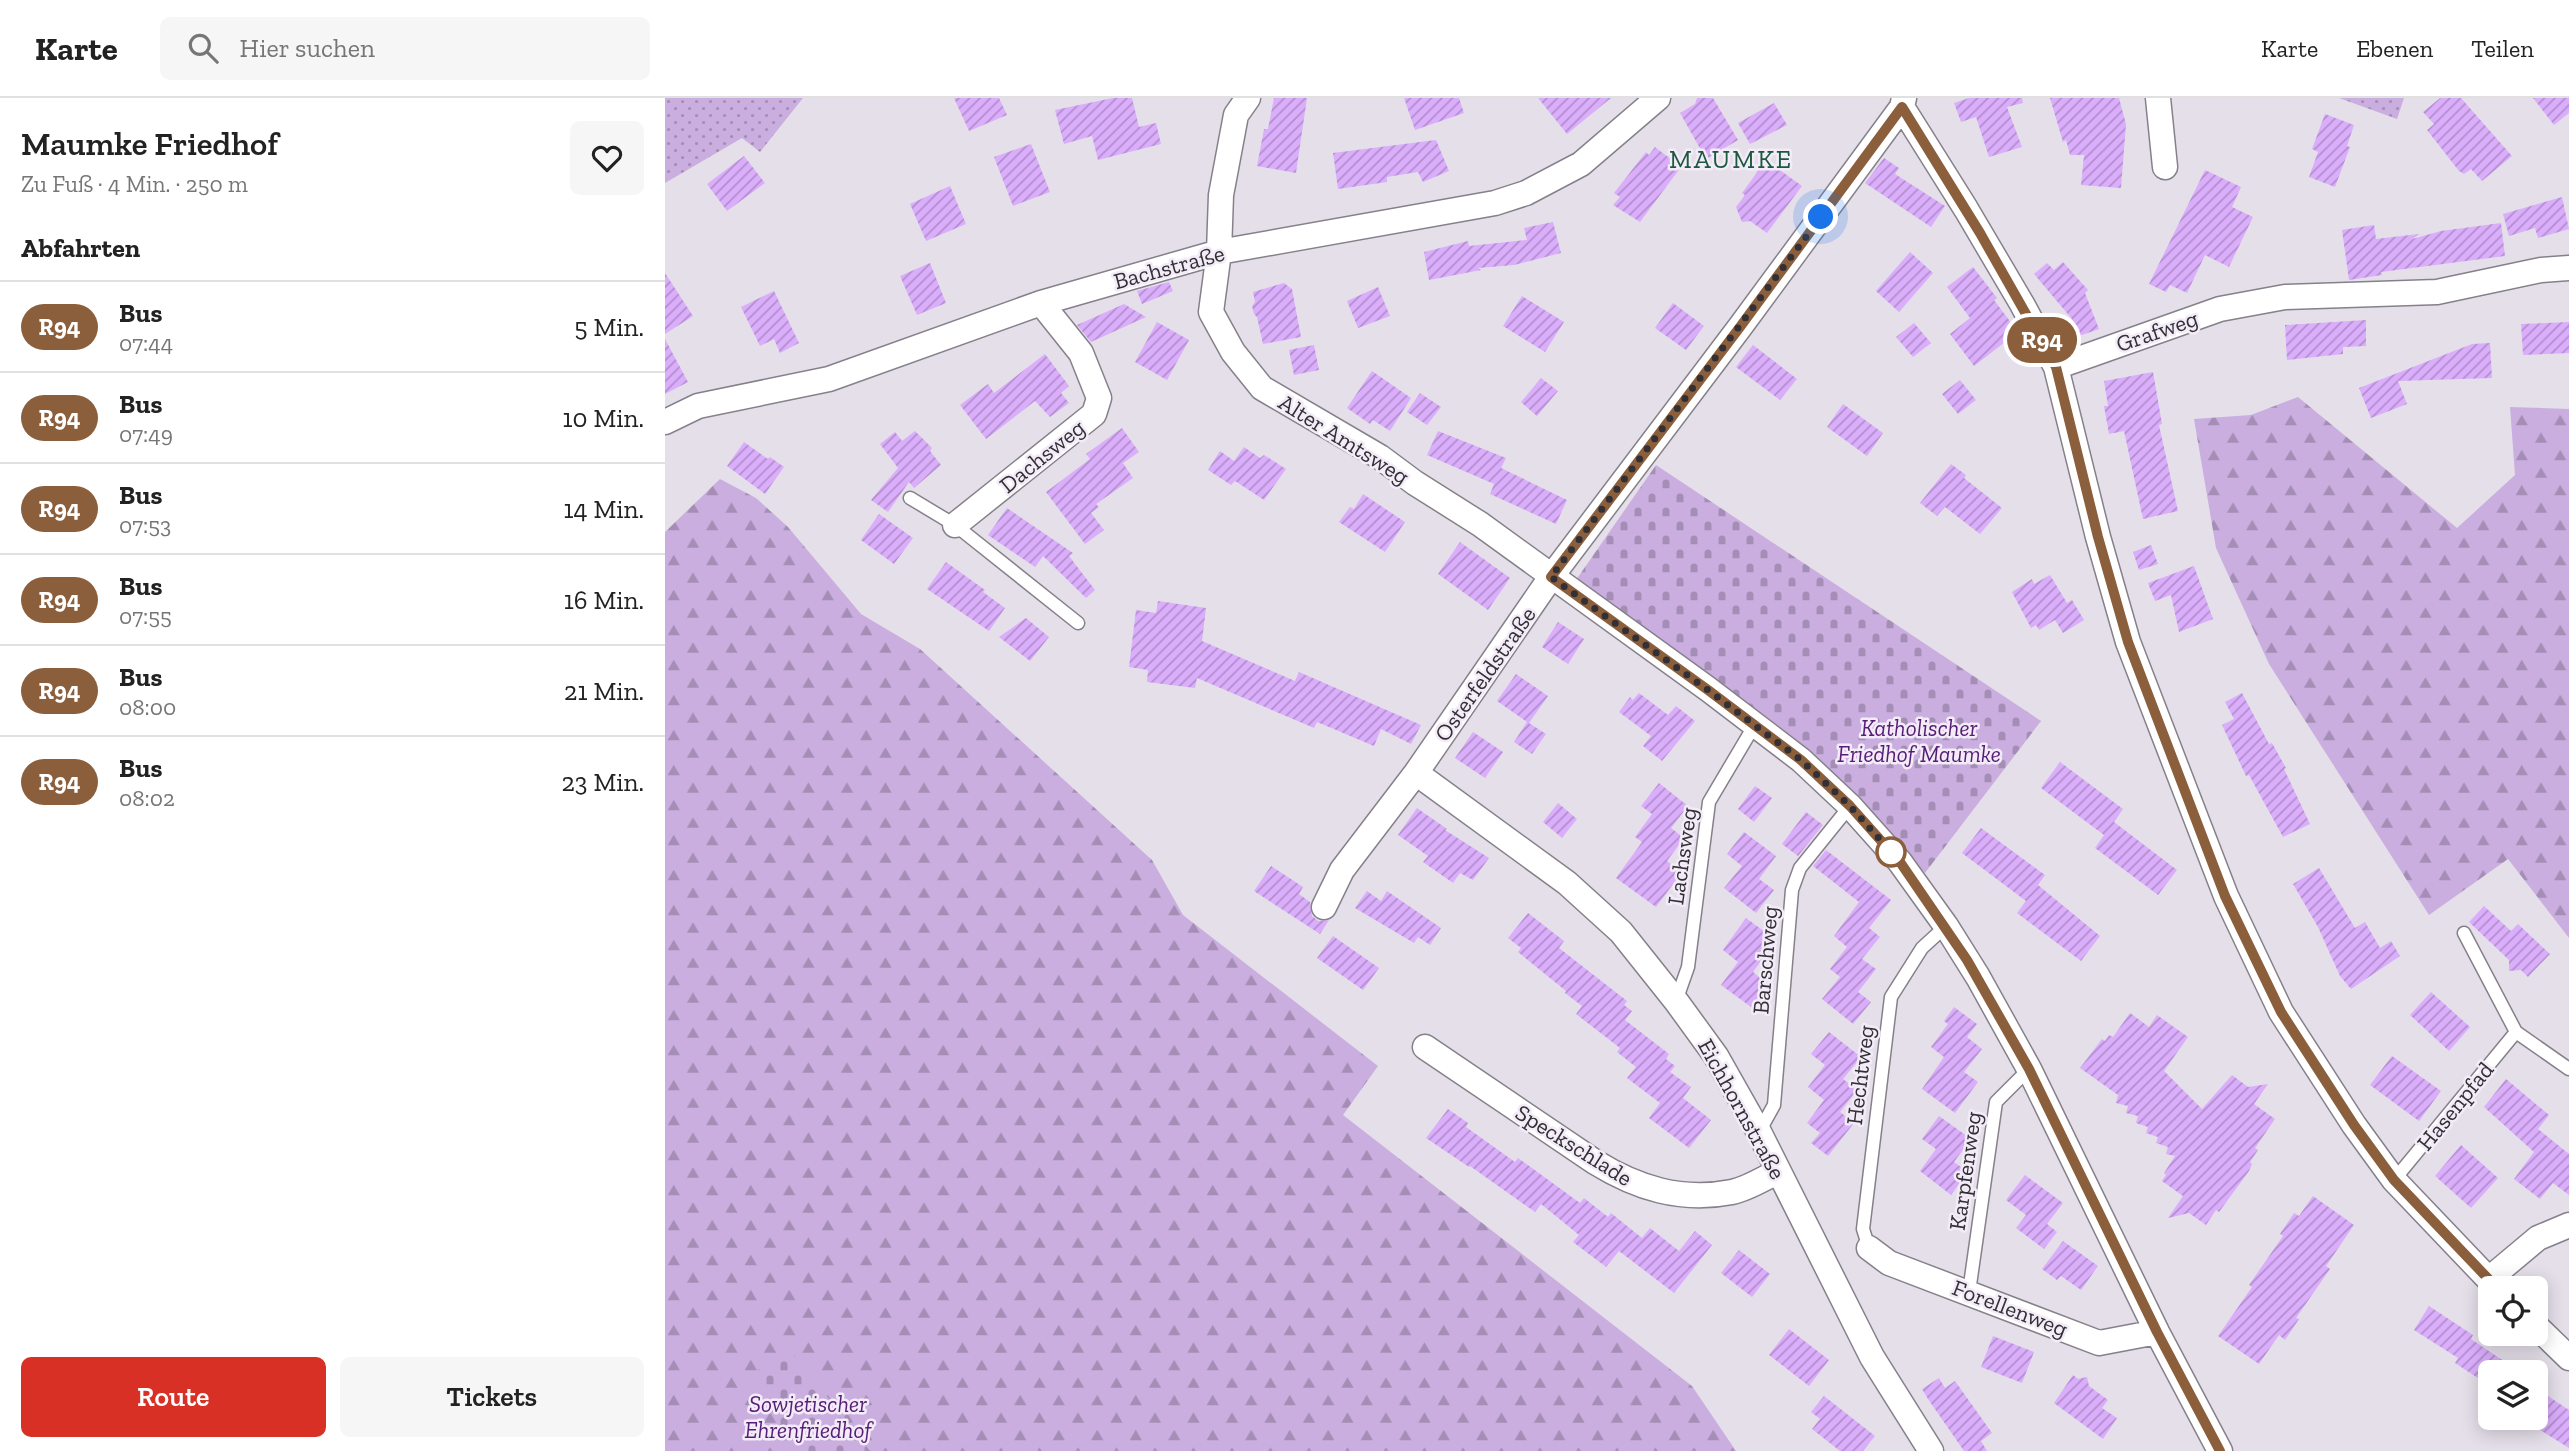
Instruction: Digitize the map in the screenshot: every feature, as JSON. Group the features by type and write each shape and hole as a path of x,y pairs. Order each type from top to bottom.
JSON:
{"street":[{"name":"Alter Amtsweg","path":"1248,98 1236,115 1221,195 1219,251 1211,312 1233,352 1262,388 1380,457 1415,483 1480,524 1801,760 1850,806 1900,862 1946,926 1978,977 2029,1069 2157,1332 2220,1451"},
{"name":"Bachstraße","path":"665,422 698,406 829,379 1041,303 1219,251 1495,203 1526,193 1581,164 1658,98"},
{"path":"2158,98 2165,167"},
{"path":"1903,103 2056,367 2098,537 2128,642 2225,896 2281,1012 2354,1125 2394,1180 2485,1276"},
{"name":"Osterfeldstraße","path":"1324,906 1342,870 1416,773 1551,577 1740,327 1903,103"},
{"name":"Grafweg","path":"2056,367 2220,309 2285,297 2437,292 2541,270 2569,268"},
{"name":"Dachsweg","path":"954,525 1094,414 1098,398 1081,353 1041,303"},
{"name":"Eichhornstraße","path":"1416,773 1567,883 1621,932 1676,1001 1716,1056 1759,1132 1872,1357 1931,1451"},
{"name":"Speckschlade","path":"1425,1047 1623,1179 1657,1191 1696,1196 1734,1192 1777,1172"},
{"path":"2501,1276 2538,1238 2569,1225"},
{"name":"Forellenweg","path":"1869,1248 1889,1263 2099,1343 2157,1332"},
{"path":"2548,1338 2569,1358"}],"lane":[{"path":"910,498 954,525 1078,623"},
{"name":"Lachsweg","path":"1676,1001 1688,967 1709,802 1754,726"},
{"name":"Barschweg","path":"1759,1132 1774,1105 1792,890 1800,868 1850,806"},
{"name":"Hechtweg","path":"1869,1248 1863,1229 1891,997 1922,948 1946,926"},
{"path":"2464,933 2516,1032 2569,1069"},
{"name":"Hasenpfad","path":"2394,1180 2516,1032"},
{"name":"Karpfenweg","path":"1969,1292 1996,1102 2029,1069"}],"green space":[{"path":"665,98 803,98 760,152 742,138 665,183"},
{"path":"2339,98 2404,98 2397,119"},
{"path":"2298,397 2457,528 2515,475 2510,407 2569,409 2569,938 2508,859 2429,915 2269,664 2216,548 2194,419 2251,415"},
{"name":"Katholischer Friedhof Maumke","path":"1656,465 2041,721 1925,873 1836,776 1576,580"},
{"path":"720,479 756,498 788,527 861,614 920,649 1152,860 1183,915 1378,1066 1343,1115 1692,1386 1736,1451 665,1451 665,532"},
{"name":"Sowjetischer Ehrenfriedhof","path":"792,1352 870,1451 798,1451 772,1413 756,1371"}],"building":[{"path":"954,98 999,98 1007,115 969,131"},
{"path":"1113,98 1132,98 1139,127 1156,123 1161,144 1098,160 1092,136 1064,144 1055,110"},
{"path":"1274,98 1307,98 1296,173 1257,166 1264,129 1268,129"},
{"path":"1404,98 1459,98 1464,113 1415,130"},
{"path":"1538,98 1611,98 1567,134"},
{"path":"1697,98 1713,98 1738,140 1706,159 1680,113 1695,104"},
{"path":"1969,98 2022,98 2023,103 2007,107 2022,147 1989,157 1976,117 1961,122 1954,103"},
{"path":"2050,98 2119,98 2126,124 2121,188 2081,185 2084,155 2070,155 2066,140 2063,142"},
{"path":"2440,98 2461,98 2512,156 2482,181 2471,169 2464,174 2459,171 2427,130 2434,124 2423,112"},
{"path":"2533,98 2569,98 2569,113 2554,125"},
{"path":"1774,103 1787,125 1750,144 1738,123"},
{"path":"2325,114 2354,125 2347,146 2350,147 2335,187 2309,177 2318,152 2312,149"},
{"path":"1436,140 1449,171 1423,182 1418,172 1387,177 1387,182 1338,189 1333,153"},
{"path":"1031,144 1050,192 1013,206 994,157"},
{"path":"1655,147 1681,167 1640,222 1613,205 1620,197 1614,193 1646,152 1649,155"},
{"path":"744,156 765,183 727,211 707,184"},
{"path":"1884,158 1899,168 1895,174 1945,206 1931,227 1865,183"},
{"path":"1766,160 1802,186 1767,233 1750,221 1742,222 1736,207 1745,195 1742,193"},
{"path":"2205,170 2241,187 2232,207 2253,217 2229,267 2205,255 2187,293 2170,285 2166,292 2149,284"},
{"path":"950,186 966,224 926,241 910,204"},
{"path":"2562,197 2569,229 2538,238 2535,228 2509,236 2503,214"},
{"path":"1553,222 1561,253 1514,265 1478,268 1481,270 1429,280 1424,252 1468,241 1469,246 1527,240 1524,228"},
{"path":"2501,223 2505,256 2381,272 2382,275 2349,280 2342,230 2374,225 2376,239 2419,234 2412,239 2441,231"},
{"path":"1910,252 1933,273 1899,312 1876,291"},
{"path":"2063,262 2088,290 2085,293 2099,329 2079,336 2072,319 2034,274 2047,263 2054,270"},
{"path":"930,263 946,303 917,315 900,276"},
{"path":"1973,267 2018,332 1974,366 1950,334 1970,318 1947,287"},
{"path":"665,273 693,316 665,334"},
{"path":"1169,282 1173,291 1142,304 1137,291"},
{"path":"1284,283 1292,289 1301,337 1263,344 1252,306 1255,302 1253,292"},
{"path":"1378,287 1390,316 1358,328 1347,301"},
{"path":"774,291 799,343 780,353 774,339 760,346 741,307"},
{"path":"1522,296 1564,322 1545,352 1503,326"},
{"path":"1673,303 1704,326 1686,350 1655,328"},
{"path":"1124,304 1146,317 1091,342 1077,325"},
{"path":"2366,320 2366,346 2343,347 2343,354 2287,360 2285,325"},
{"path":"1157,322 1189,340 1167,380 1135,362"},
{"path":"2569,322 2569,353 2523,355 2521,324"},
{"path":"1914,323 1931,343 1913,357 1896,337"},
{"path":"665,339 688,382 665,394"},
{"path":"2490,343 2492,378 2398,381 2407,404 2371,418 2359,388 2472,344"},
{"path":"1314,345 1319,370 1294,375 1289,350"},
{"path":"1753,345 1797,379 1780,400 1736,367"},
{"path":"1045,354 1069,386 1061,393 1069,403 1050,417 1035,401 986,439 960,405 988,384 994,393"},
{"path":"1372,371 1411,398 1390,431 1373,420 1370,424 1347,408"},
{"path":"2153,372 2162,424 2159,425 2178,511 2143,519 2124,431 2109,434 2104,406 2108,406 2104,381"},
{"path":"1541,378 1558,391 1537,416 1521,402"},
{"path":"1960,380 1976,400 1958,414 1942,394"},
{"path":"1420,393 1441,407 1427,425 1407,412"},
{"path":"1843,404 1883,433 1867,456 1827,427"},
{"path":"1122,428 1139,452 1123,463 1133,478 1096,504 1099,507 1091,513 1104,530 1085,544 1046,492 1090,459 1086,454"},
{"path":"915,431 932,448 930,451 941,465 914,488 909,482 888,512 871,500 898,468 880,444 895,432 902,441"},
{"path":"1438,431 1506,458 1501,468 1567,500 1556,524 1490,494 1494,484 1427,455"},
{"path":"744,442 784,467 765,494 727,466"},
{"path":"1244,447 1260,458 1264,455 1286,469 1264,500 1235,481 1231,485 1208,470 1220,451 1234,461"},
{"path":"1951,464 1966,475 1964,478 2002,508 1980,534 1945,507 1937,516 1920,503"},
{"path":"1363,494 1405,522 1385,552 1339,522 1350,507 1354,509"},
{"path":"1007,508 1073,553 1069,556 1095,590 1086,598 1043,556 1035,567 988,535"},
{"path":"879,514 913,538 894,564 861,540"},
{"path":"1460,542 1510,578 1488,610 1438,574"},
{"path":"2151,545 2158,564 2139,570 2133,552"},
{"path":"946,562 1005,608 989,631 927,589"},
{"path":"2194,566 2213,619 2179,632 2171,595 2155,601 2148,583"},
{"path":"2050,575 2067,603 2072,600 2084,620 2063,633 2055,620 2039,630 2036,625 2031,628 2012,592 2032,579 2034,584"},
{"path":"1158,601 1206,608 1202,641 1295,681 1299,672 1421,725 1411,744 1381,729 1374,746 1317,722 1314,728 1197,678 1195,688 1147,682 1148,670 1129,667 1136,610 1156,613"},
{"path":"1026,618 1049,637 1030,661 999,637"},
{"path":"1558,622 1584,639 1568,664 1542,647"},
{"path":"1516,674 1548,696 1529,723 1546,734 1532,754 1514,742 1527,722 1497,701"},
{"path":"1639,693 1668,715 1676,706 1695,721 1662,761 1643,746 1651,736 1619,712 1630,697 1633,700"},
{"path":"2242,693 2269,744 2272,743 2286,768 2284,769 2310,824 2283,837 2249,775 2246,776 2222,725 2234,719 2225,702"},
{"path":"1473,732 1503,752 1485,778 1455,758"},
{"path":"2060,762 2123,809 2114,822 2177,870 2158,895 2095,848 2104,835 2041,788"},
{"path":"1659,783 1688,806 1671,828 1684,838 1667,861 1682,872 1656,907 1616,878 1642,842 1635,837 1652,814 1641,806"},
{"path":"1755,786 1772,798 1754,822 1738,809"},
{"path":"1558,803 1577,819 1562,838 1543,822"},
{"path":"1417,808 1489,858 1473,880 1460,873 1453,883 1423,862 1428,856 1398,835"},
{"path":"1806,812 1823,825 1798,856 1782,844"},
{"path":"1981,828 2045,875 2038,885 2100,936 2081,961 2017,913 2026,901 1962,853"},
{"path":"1744,832 1776,856 1759,879 1774,890 1756,913 1724,888 1742,866 1727,854"},
{"path":"1826,850 1891,900 1869,928 1880,937 1862,959 1876,969 1858,992 1871,1002 1853,1024 1822,999 1840,977 1830,969 1847,947 1834,936 1859,902 1813,866"},
{"path":"1271,866 1303,887 1299,894 1310,902 1312,916 1318,921 1329,920 1320,934 1254,891"},
{"path":"2319,868 2355,928 2365,922 2380,948 2391,941 2400,956 2351,989 2340,976 2318,927 2293,884"},
{"path":"1367,891 1381,901 1387,891 1441,928 1430,945 1418,937 1414,943 1355,908"},
{"path":"2484,906 2511,931 2518,924 2550,954 2528,977 2521,970 2509,971 2509,960 2469,922"},
{"path":"1528,913 1564,941 1559,948 1627,1001 1624,1005 1632,1011 1625,1020 1669,1054 1666,1059 1675,1066 1670,1072 1691,1087 1683,1098 1711,1120 1689,1148 1649,1118 1660,1103 1627,1078 1636,1067 1617,1052 1620,1048 1576,1014 1582,1006 1518,952 1521,948 1508,938"},
{"path":"1746,918 1776,940 1753,972 1768,984 1751,1007 1721,985 1738,962 1723,950"},
{"path":"1333,936 1379,968 1363,990 1317,958"},
{"path":"2431,992 2470,1027 2449,1051 2410,1015"},
{"path":"1954,1007 1977,1024 1967,1037 1982,1049 1964,1072 1978,1082 1955,1113 1922,1089 1944,1057 1931,1047 1948,1024 1944,1021"},
{"path":"2130,1013 2149,1027 2157,1015 2188,1037 2164,1071 2202,1109 2232,1075 2248,1087 2268,1084 2254,1104 2275,1119 2255,1148 2258,1150 2250,1162 2252,1164 2249,1171 2206,1225 2189,1213 2168,1218 2183,1196 2162,1181 2175,1156 2166,1154 2168,1147 2156,1143 2158,1137 2146,1133 2148,1127 2136,1123 2138,1116 2126,1113 2128,1106 2116,1103 2118,1095 2080,1068 2102,1039 2105,1041 2109,1035 2113,1037"},
{"path":"1829,1032 1861,1057 1843,1079 1857,1090 1840,1112 1854,1123 1828,1156 1811,1143 1820,1133 1807,1123 1824,1100 1808,1087 1825,1065 1811,1054"},
{"path":"2392,1056 2441,1091 2419,1121 2370,1085"},
{"path":"2506,1079 2549,1115 2538,1129 2569,1154 2569,1195 2553,1183 2540,1199 2514,1179 2534,1152 2484,1107"},
{"path":"1448,1109 1468,1123 1466,1127 1515,1162 1518,1158 1580,1203 1584,1198 1608,1217 1611,1213 1642,1238 1650,1228 1679,1251 1695,1231 1712,1245 1674,1293 1619,1251 1606,1267 1573,1242 1579,1235 1541,1204 1535,1212 1426,1138"},
{"path":"1939,1116 1971,1139 1954,1162 1968,1172 1951,1195 1920,1171 1936,1149 1922,1139"},
{"path":"2461,1145 2498,1178 2471,1208 2435,1176"},
{"path":"2025,1175 2063,1203 2047,1224 2057,1232 2044,1249 2016,1228 2026,1215 2006,1200"},
{"path":"2313,1196 2354,1225 2326,1266 2330,1269 2296,1318 2299,1319 2285,1340 2279,1335 2259,1364 2218,1336 2252,1287 2249,1285 2283,1236 2280,1234 2294,1213 2299,1216"},
{"path":"2063,1241 2098,1266 2081,1290 2061,1276 2057,1280 2042,1269"},
{"path":"1739,1250 1770,1274 1752,1297 1721,1273"},
{"path":"2429,1306 2473,1335 2471,1339 2478,1346 2502,1360 2478,1360 2478,1378 2455,1363 2458,1358 2414,1330"},
{"path":"1789,1329 1829,1360 1809,1386 1769,1355"},
{"path":"1993,1336 2034,1352 2022,1383 1981,1367"},
{"path":"2073,1375 2078,1379 2087,1377 2089,1386 2108,1400 2102,1408 2117,1418 2103,1439 2054,1403"},
{"path":"1939,1378 1945,1388 1955,1381 1992,1433 1981,1441 1987,1451 1964,1451 1928,1399 1922,1389"},
{"path":"1824,1396 1875,1436 1863,1451 1840,1451 1812,1429 1820,1419 1811,1412"},
{"path":"2548,1396 2569,1410 2569,1448 2540,1430 2548,1430"}],"bus line":[{"name":"R94","path":"2220,1451 2075,1168 2029,1069 1978,977 1946,926 1900,862 1850,806 1801,760 1551,577 1902,107 1980,233 2056,367 2098,537 2128,642 2225,896 2281,1012 2354,1125 2394,1180 2486,1276"}],"district":[{"name":"MAUMKE","path":"1731,159"}],"route":[{"path":"1821,217 1551,577 1801,760 1850,806 1891,852"}]}
